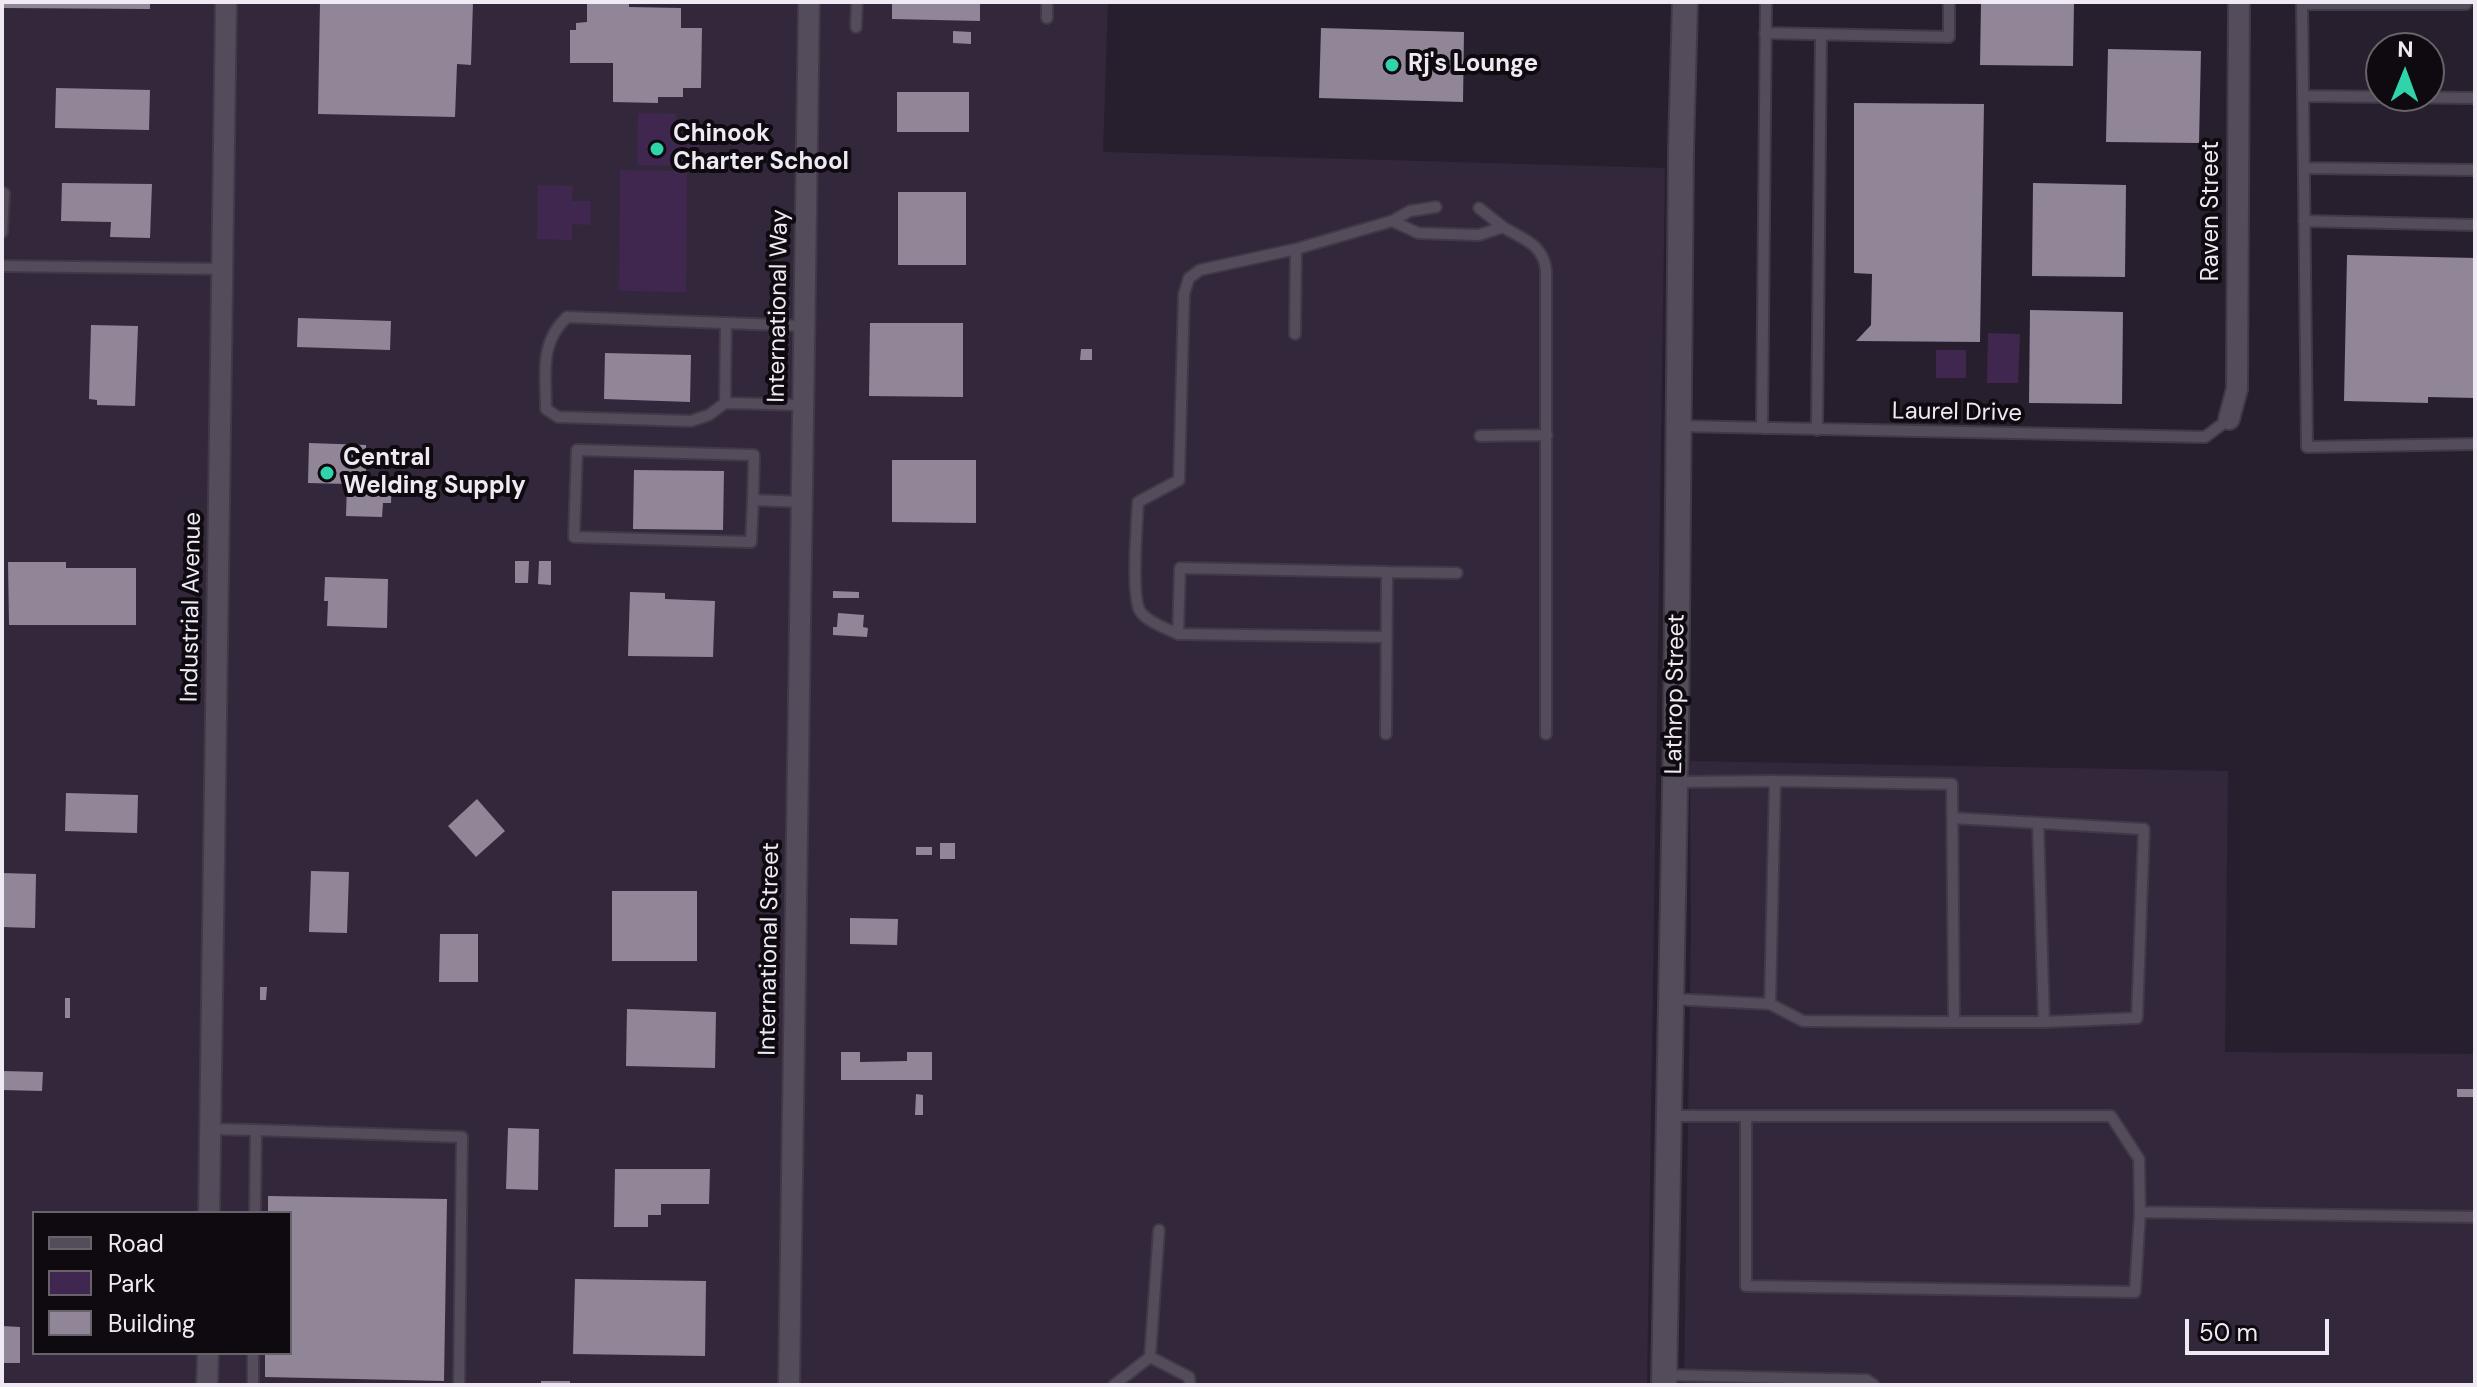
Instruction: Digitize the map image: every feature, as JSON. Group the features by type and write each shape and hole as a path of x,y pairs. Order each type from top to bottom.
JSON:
{"main road":[{"name":"Lathrop Street","path":"1664,1380 1685,2"}],"street":[{"name":"Industrial Avenue","path":"209,1211 226,2"},
{"name":"International Way","path":"803,508 809,2"},
{"name":"Raven Street","path":"2229,419 2237,389 2239,2"},
{"name":"International Street","path":"789,1385 803,508"},
{"path":"207,1385 208,1355"}],"lane":[{"path":"856,27 857,2"},
{"path":"1047,2 1047,18"},
{"path":"1762,428 1766,2"},
{"path":"1765,33 1949,37 1949,2"},
{"path":"2469,5 2302,3 2307,447 2475,444"},
{"path":"1817,430 1821,34"},
{"path":"2304,96 2475,98"},
{"path":"2305,168 2475,170"},
{"path":"2,232 4,193"},
{"path":"1387,637 1178,634 1144,616 1136,603 1138,502 1179,480 1184,294 1189,278 1200,270 1296,249 1392,221 1410,211 1436,207"},
{"path":"1479,208 1537,247 1545,260 1546,734"},
{"path":"1392,221 1418,233 1479,235 1503,227"},
{"path":"2304,221 2475,225"},
{"path":"1295,334 1296,249"},
{"path":"2,266 223,269"},
{"path":"804,405 725,403 709,415 691,421 558,417 546,409 546,354 554,329 567,317 805,326"},
{"path":"725,403 726,323"},
{"name":"Laurel Drive","path":"1678,426 2205,437 2229,419"},
{"path":"1480,436 1547,435"},
{"path":"577,450 754,455 753,500 751,542 574,537 577,450"},
{"path":"753,500 803,508"},
{"path":"1178,634 1180,568 1457,573"},
{"path":"1386,734 1387,572"},
{"path":"1770,1004 1775,781"},
{"path":"1675,782 1952,784 1954,1022"},
{"path":"1670,999 1770,1004 1803,1021 2044,1022 2137,1018 2144,829 1953,818"},
{"path":"2038,823 2044,1022"},
{"path":"1668,1116 2111,1116 2139,1159 2140,1212 2135,1292 1746,1286 1746,1117"},
{"path":"210,1129 462,1137 459,1385"},
{"path":"255,1211 256,1130"},
{"path":"2140,1212 2475,1217"},
{"path":"1114,1385 1150,1357 1159,1230"},
{"path":"253,1355 253,1385"},
{"path":"1150,1357 1189,1377 1190,1385"},
{"path":"1664,1380 1867,1380 1874,1385"}],"shaded area":[{"path":"2,2 1108,2 1103,152 1665,168 1647,1385 2,1385"},
{"path":"1690,761 2228,771 2225,1052 2475,1054 2475,1385 1684,1385 1691,932"}],"green space":[{"path":"638,113 676,114 676,134 699,135 699,166 637,165"},
{"path":"620,170 687,171 686,292 619,291"},
{"path":"538,185 573,186 572,201 591,201 590,225 572,224 572,240 537,239"},
{"path":"1988,333 2020,334 2018,383 1987,383"},
{"path":"1936,350 1966,350 1966,378 1936,378"}],"building":[{"path":"4,2 150,2 150,9 4,8"},
{"path":"320,2 473,2 471,65 457,64 455,117 318,114"},
{"name":"Chinook Charter School","path":"587,2 629,2 629,7 681,8 681,28 702,28 701,88 683,88 683,97 658,97 658,103 613,102 613,63 570,63 570,30 576,30 576,23 587,22"},
{"path":"892,2 980,2 980,21 892,19"},
{"path":"1981,2 2074,2 2073,66 1980,65"},
{"name":"Rj's Lounge","path":"1321,28 1464,32 1463,102 1319,98"},
{"path":"953,31 971,32 971,44 953,43"},
{"path":"2108,49 2201,51 2199,143 2106,142"},
{"path":"56,88 150,90 149,130 55,128"},
{"path":"897,92 969,92 969,132 897,132"},
{"path":"1854,103 1984,104 1980,342 1856,341 1871,325 1872,274 1854,273"},
{"path":"62,183 152,184 150,238 110,237 111,222 61,221"},
{"path":"2033,183 2126,185 2125,277 2032,276"},
{"path":"898,192 966,192 966,265 898,265"},
{"path":"2347,255 2475,258 2475,398 2428,397 2428,403 2344,401"},
{"path":"2030,310 2123,312 2122,404 2029,403"},
{"path":"298,318 391,321 390,350 297,347"},
{"path":"870,323 963,323 963,397 869,396"},
{"path":"91,325 138,326 135,406 97,405 97,400 89,399"},
{"path":"1081,349 1092,349 1092,360 1080,360"},
{"path":"605,353 691,355 690,402 604,399"},
{"path":"309,443 366,445 366,480 392,480 391,503 383,503 382,517 346,516 347,484 308,483"},
{"path":"892,460 976,460 976,523 892,522"},
{"path":"634,470 724,471 723,530 633,529"},
{"path":"515,561 529,561 528,583 515,583"},
{"path":"539,561 551,561 551,585 538,584"},
{"path":"8,562 66,562 66,568 136,568 136,625 9,625"},
{"path":"325,577 388,579 387,628 327,626"},
{"path":"833,591 859,592 859,598 833,598"},
{"path":"630,592 665,593 665,599 715,601 713,657 628,656"},
{"path":"838,613 864,615 863,627 868,628 867,637 833,635"},
{"path":"66,793 138,795 137,833 65,831"},
{"path":"477,799 505,831 476,857 448,826"},
{"path":"940,843 955,843 955,859 940,859"},
{"path":"916,847 932,847 932,855 916,855"},
{"path":"311,871 349,872 347,933 309,932"},
{"path":"2,873 36,874 35,928 2,927"},
{"path":"612,891 697,891 697,961 612,961"},
{"path":"850,918 898,919 897,945 850,944"},
{"path":"440,934 478,934 478,982 439,982"},
{"path":"260,987 267,987 266,1000 260,1000"},
{"path":"65,998 70,998 70,1018 65,1018"},
{"path":"627,1009 716,1012 715,1068 626,1066"},
{"path":"841,1052 860,1052 860,1062 907,1061 907,1052 932,1052 932,1080 841,1080"},
{"path":"2,1071 43,1072 42,1091 2,1090"},
{"path":"2457,1089 2475,1089 2475,1097 2457,1097"},
{"path":"916,1094 923,1095 923,1115 915,1115"},
{"path":"508,1128 539,1129 538,1190 506,1189"},
{"path":"615,1169 710,1169 709,1204 661,1204 661,1215 648,1215 648,1227 614,1227"},
{"path":"268,1196 447,1199 444,1381 265,1377 265,1355 292,1355 292,1211 268,1211"},
{"path":"575,1279 706,1281 705,1356 573,1354"},
{"path":"2,1326 20,1327 20,1363 2,1363"},
{"path":"541,1381 570,1381 570,1385 541,1385"}],"place":[{"name":"Rj's Lounge","path":"1392,65"},
{"name":"Chinook Charter School","path":"657,149"},
{"name":"Central Welding Supply","path":"327,473"}]}
